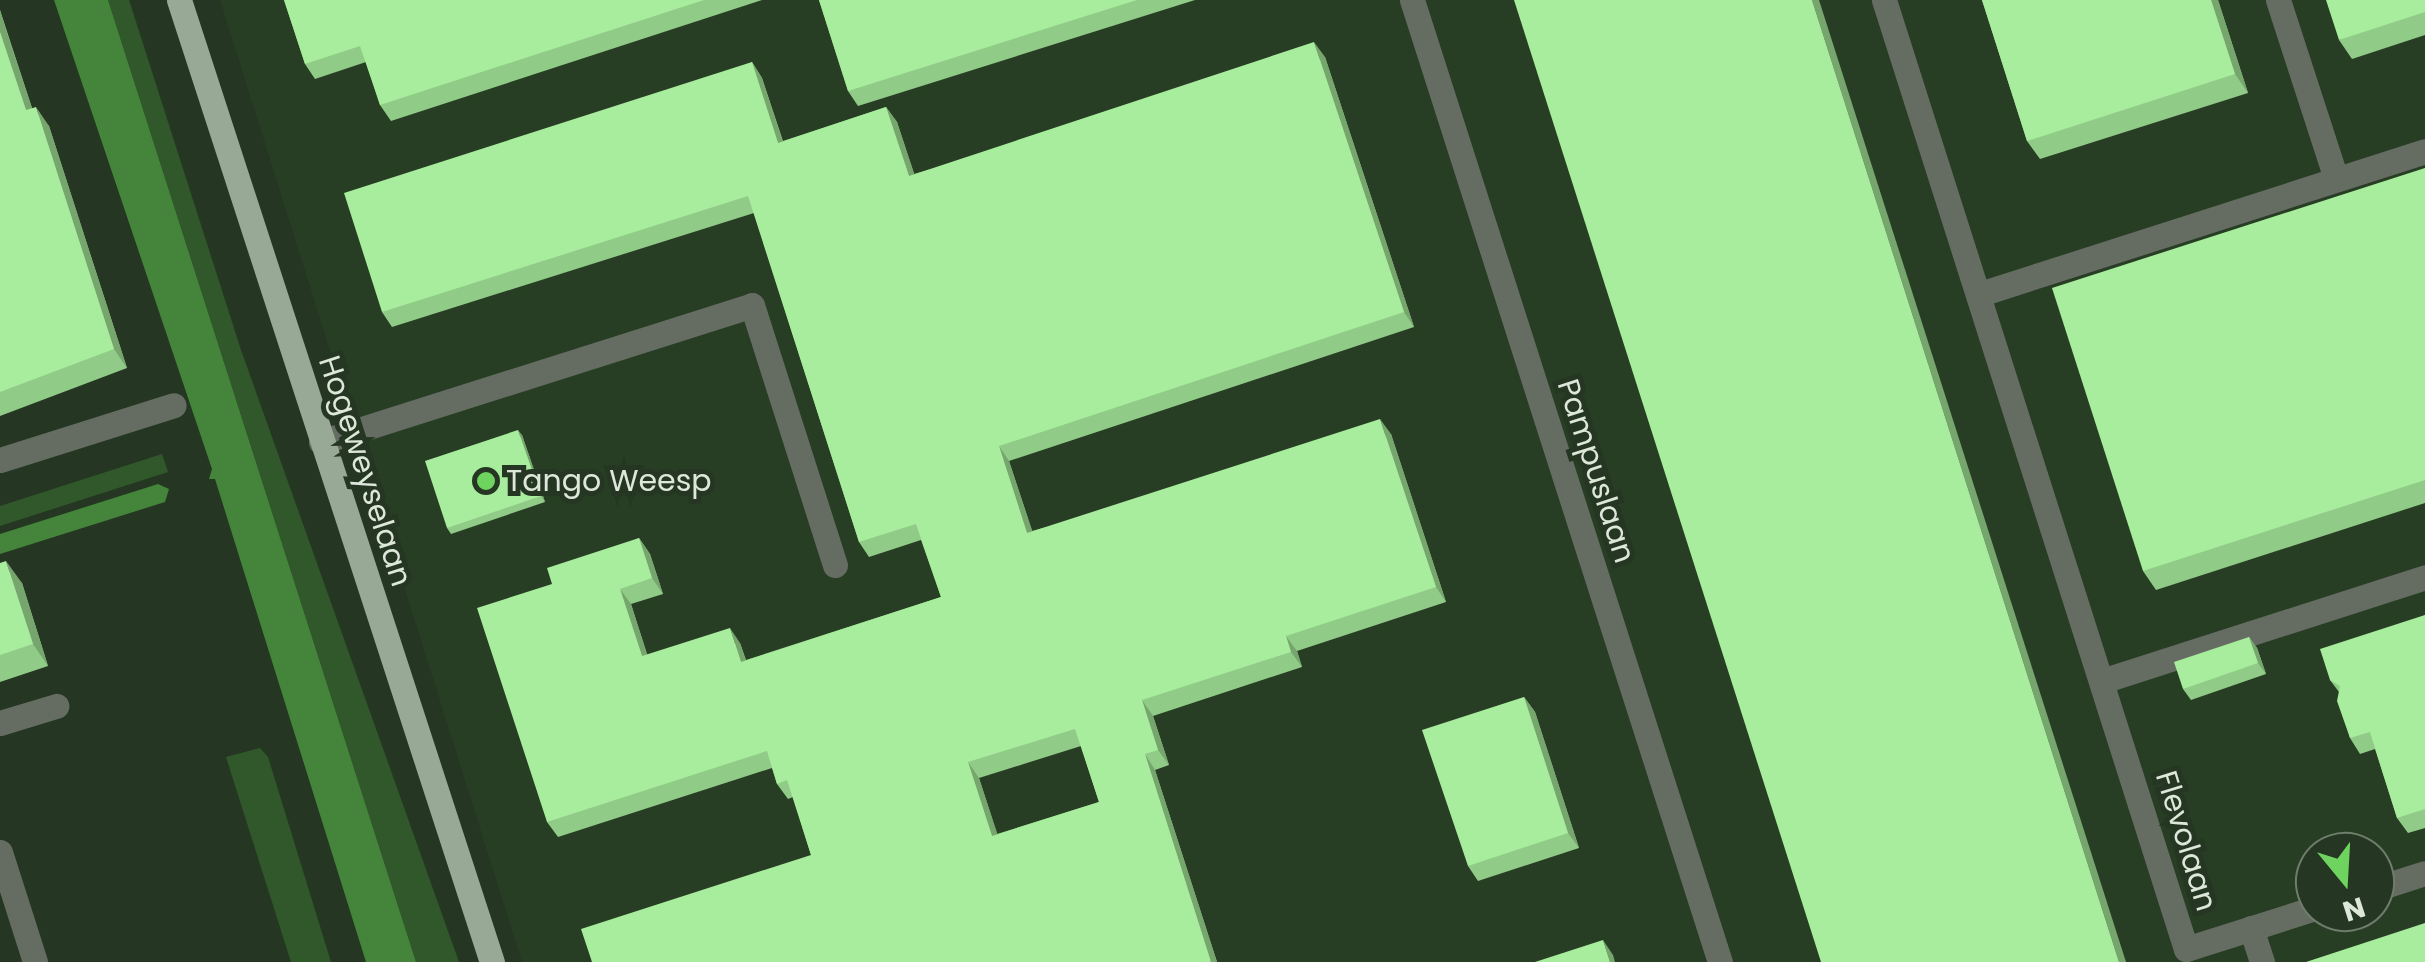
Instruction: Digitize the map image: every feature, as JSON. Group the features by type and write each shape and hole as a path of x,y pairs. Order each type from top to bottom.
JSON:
{"main road":[{"name":"Hogeweyselaan","path":"179,0 492,962"}],"street":[{"name":"Pampuslaan","path":"1412,0 1720,962"},
{"name":"Flevolaan","path":"1884,0 2188,955 2295,914"},
{"path":"2278,0 2336,180"},
{"path":"1980,294 2425,151"},
{"path":"321,442 752,305 835,565"},
{"path":"0,460 174,405"},
{"path":"2102,681 2425,577"},
{"path":"0,723 56,706"},
{"path":"0,852 35,962"},
{"path":"2395,882 2425,872"},
{"path":"2251,928 2262,962"}],"shaded area":[{"path":"54,0 108,0 416,962 366,962 215,479 209,479 212,469"},
{"path":"108,0 129,0 241,350 459,962 416,962"},
{"path":"220,0 2425,0 2425,962 522,962"},
{"path":"162,454 168,472 0,526 0,506"},
{"path":"158,484 169,489 165,502 0,554 0,534"},
{"path":"260,748 268,757 331,962 291,962 226,757"}],"building":[{"path":"284,0 704,0 380,105 360,46 305,64"},
{"path":"819,0 1137,0 848,91"},
{"path":"1514,0 1812,0 2119,962 1821,962"},
{"path":"1982,0 2211,0 2235,74 2027,141"},
{"path":"2326,0 2425,0 2425,12 2339,40"},
{"path":"0,32 26,110 36,107 114,349 0,392"},
{"path":"1314,42 1404,312 999,446 1027,533 1380,419 1436,587 1286,636 1291,652 1142,700 1158,750 1145,754 1211,962 592,962 581,929 811,855 787,780 777,784 767,751 547,822 477,608 552,584 547,568 639,538 652,578 620,589 642,656 730,628 741,662 941,597 916,524 859,542 748,196 382,312 344,193 752,62 778,143 886,107 909,176","holes":["1075,729 1099,802 992,836 968,762"]},
{"path":"2425,168 2425,480 2143,571 2052,288"},
{"path":"518,430 541,496 447,528 425,461"},
{"path":"6,561 33,644 0,655 0,563"},
{"path":"2425,615 2425,809 2397,818 2370,732 2350,738 2337,701 2340,686 2330,680 2320,649"},
{"path":"2249,637 2258,663 2183,689 2174,662"},
{"path":"1524,697 1568,833 1468,866 1422,730"},
{"path":"2425,923 2425,962 2306,962"},
{"path":"1603,940 1610,962 1535,962"}],"place":[{"name":"Tango Weesp","path":"486,481"}]}
